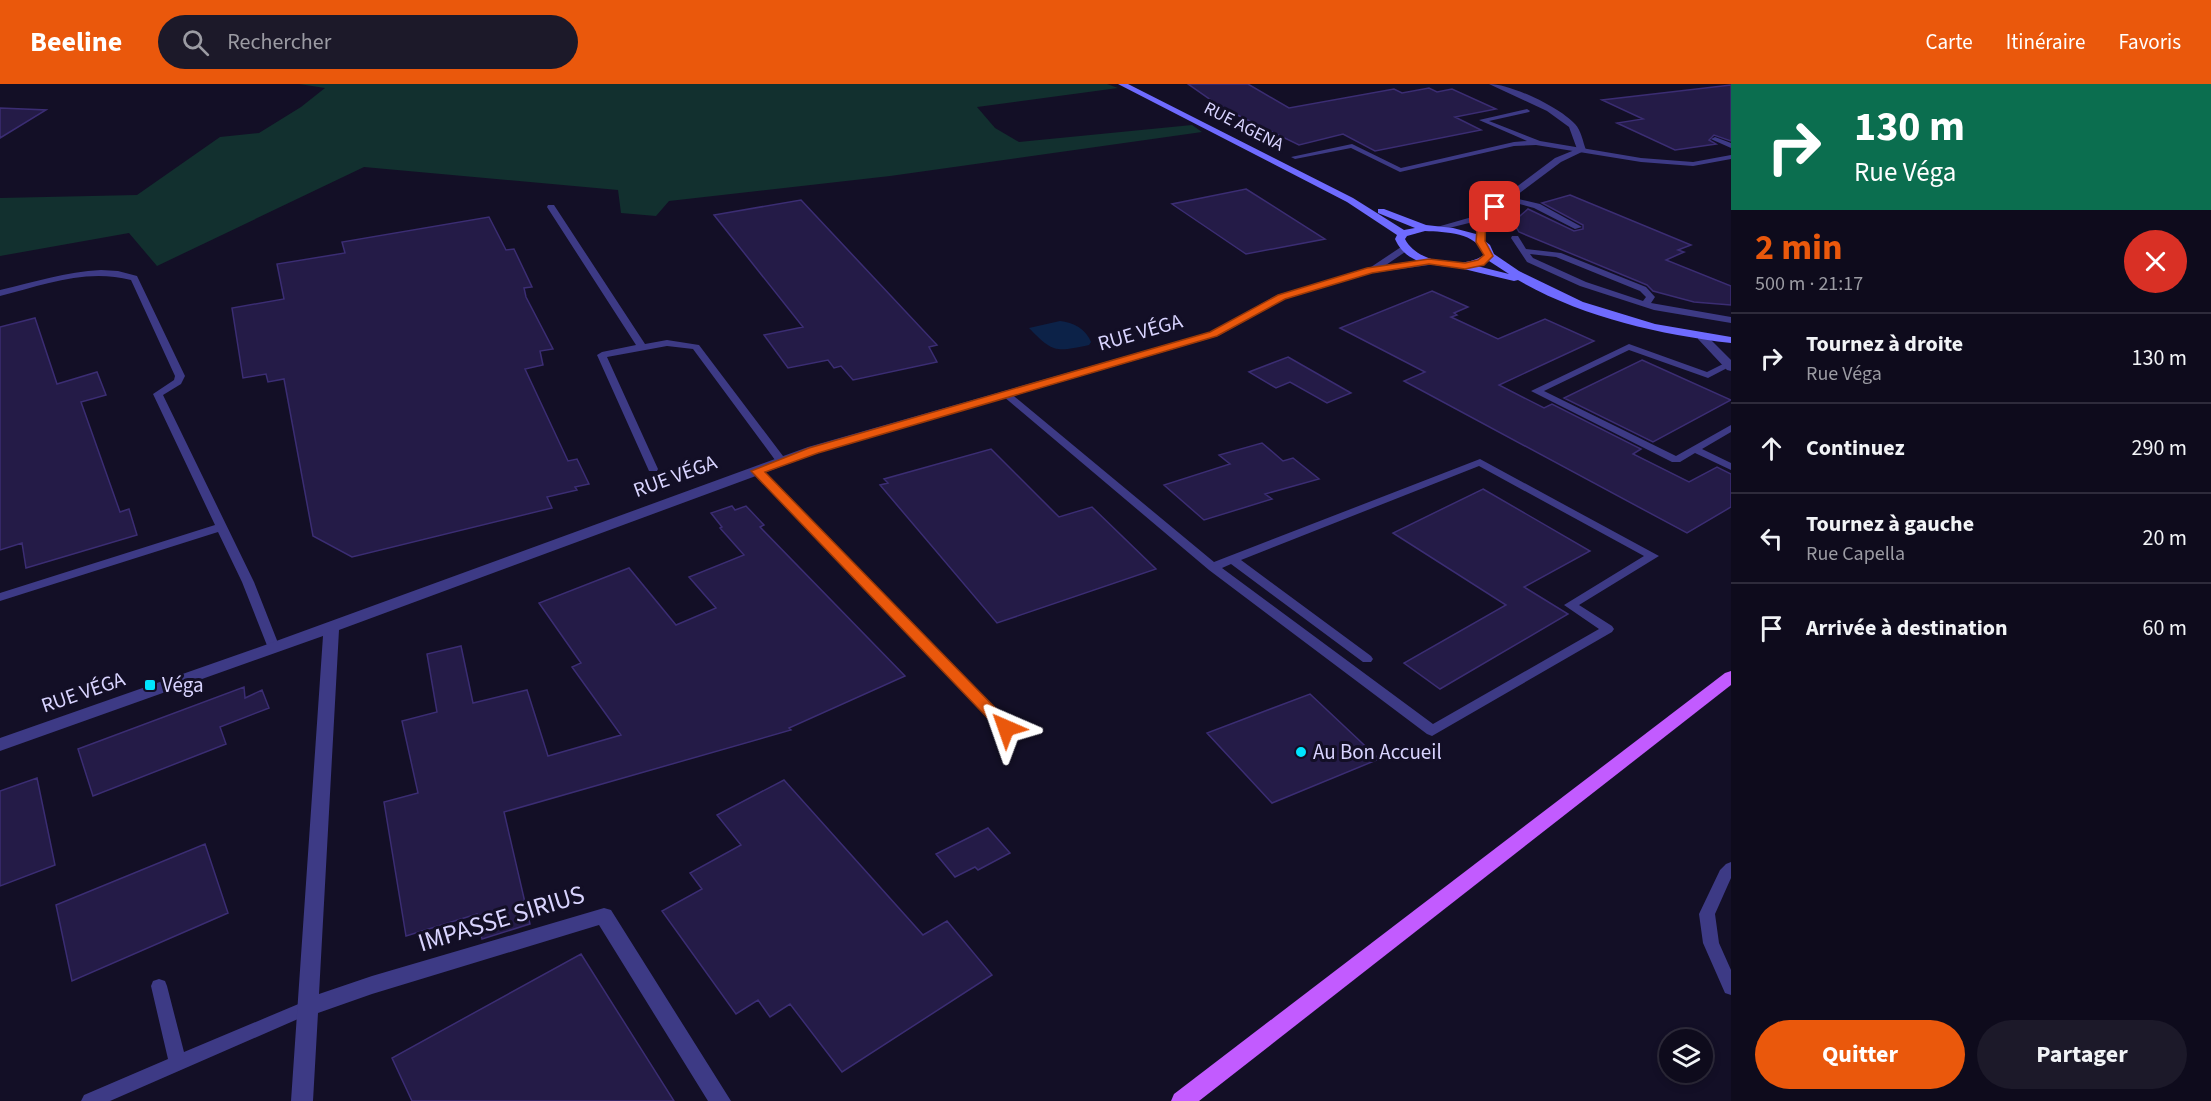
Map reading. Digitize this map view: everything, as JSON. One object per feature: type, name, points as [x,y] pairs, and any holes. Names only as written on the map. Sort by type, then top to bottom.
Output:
[{"type":"main road","name":"RUE AGENA","points":[[1122,84],[1350,200],[1403,234]]},
{"type":"main road","name":"RUE AGENA","points":[[1350,200],[1425,228]]},
{"type":"main road","points":[[1532,282],[1465,266],[1429,262],[1404,248],[1400,239],[1403,234],[1425,228],[1441,229],[1480,242],[1488,251],[1489,256],[1532,282],[1588,308],[1702,337],[1731,340]]},
{"type":"main road","points":[[1465,266],[1481,263],[1489,256]]},
{"type":"main road","points":[[1182,1101],[1731,677]]},
{"type":"street","points":[[1441,229],[1482,217],[1558,160],[1582,150],[1573,126],[1550,109],[1493,84]]},
{"type":"street","points":[[1480,242],[1482,217]]},
{"type":"street","name":"RUE VÉGA","points":[[1371,270],[1404,248]]},
{"type":"street","name":"RUE VÉGA","points":[[0,745],[274,648],[782,462],[1214,334],[1281,297],[1371,270],[1429,262]]},
{"type":"street","points":[[1702,337],[1729,366]]},
{"type":"street","points":[[302,1101],[332,626]]},
{"type":"street","name":"IMPASSE SIRIUS","points":[[308,1007],[372,985],[604,916],[720,1101]]},
{"type":"lane","points":[[1527,111],[1482,120],[1538,143]]},
{"type":"lane","points":[[1715,139],[1731,146]]},
{"type":"lane","points":[[1295,157],[1352,146],[1400,170],[1514,144],[1538,143],[1662,163],[1693,164],[1731,157]]},
{"type":"lane","points":[[1508,198],[1548,210],[1578,227]]},
{"type":"lane","points":[[551,207],[642,347]]},
{"type":"lane","points":[[1515,238],[1530,260],[1583,284],[1645,304],[1692,315],[1731,320]]},
{"type":"lane","points":[[1524,251],[1558,255],[1643,289],[1651,297],[1645,304]]},
{"type":"lane","points":[[0,293],[94,273],[118,273],[134,278],[180,376],[178,382],[158,394],[248,582],[274,648]]},
{"type":"lane","points":[[653,469],[602,355],[667,343],[696,347],[782,462]]},
{"type":"lane","points":[[1729,366],[1708,375],[1629,347],[1536,391],[1676,460],[1731,428]]},
{"type":"lane","points":[[1006,394],[1213,567],[1432,731],[1608,629],[1570,605],[1653,556],[1480,462],[1213,567]]},
{"type":"lane","points":[[1694,449],[1731,466]]},
{"type":"lane","points":[[757,471],[1006,728]]},
{"type":"lane","points":[[0,597],[221,527]]},
{"type":"lane","points":[[1232,559],[1367,659]]},
{"type":"lane","points":[[1731,868],[1725,874],[1707,914],[1711,943],[1731,988]]},
{"type":"lane","points":[[159,986],[178,1063]]},
{"type":"lane","points":[[90,1101],[308,1007]]},
{"type":"green space","points":[[299,84],[1107,84],[1118,88],[977,107],[995,128],[1019,142],[1192,125],[1202,132],[890,176],[669,201],[656,216],[621,213],[618,190],[364,167],[157,266],[129,233],[0,256],[0,198],[137,195],[220,137],[259,133],[301,107],[325,88]]},
{"type":"water","points":[[1060,321],[1070,323],[1082,330],[1089,337],[1091,342],[1089,345],[1069,349],[1056,348],[1044,342],[1029,328]]},
{"type":"building","points":[[1188,84],[1248,84],[1289,108],[1394,89],[1402,93],[1429,88],[1437,92],[1452,89],[1496,109],[1455,117],[1481,130],[1375,151],[1343,134],[1299,145],[1221,107]]},
{"type":"building","points":[[1731,85],[1731,141],[1714,135],[1709,140],[1716,144],[1675,150],[1617,123],[1643,119],[1602,100]]},
{"type":"building","points":[[0,108],[46,110],[0,138]]},
{"type":"building","points":[[1246,189],[1325,239],[1246,254],[1172,204]]},
{"type":"building","points":[[1570,195],[1691,245],[1678,250],[1684,252],[1666,260],[1731,286],[1731,305],[1694,302],[1653,291],[1647,285],[1519,232],[1513,222],[1528,209],[1574,231],[1583,229],[1583,225],[1542,203]]},
{"type":"building","points":[[801,200],[937,345],[929,347],[937,362],[853,380],[841,366],[834,368],[828,360],[788,368],[764,335],[803,327],[714,215]]},
{"type":"building","points":[[489,217],[506,250],[514,249],[532,287],[524,288],[526,297],[553,349],[540,351],[543,365],[525,369],[568,461],[577,459],[589,484],[575,487],[577,490],[547,497],[552,508],[352,557],[313,536],[284,379],[268,382],[266,374],[243,378],[232,308],[284,299],[277,264],[345,253],[342,242]]},
{"type":"building","points":[[1432,291],[1468,307],[1454,313],[1457,315],[1451,317],[1498,339],[1545,319],[1594,341],[1499,385],[1544,408],[1552,404],[1641,449],[1633,454],[1689,482],[1717,467],[1731,474],[1731,507],[1687,533],[1404,381],[1425,372],[1340,328]]},
{"type":"building","points":[[35,318],[57,384],[97,372],[106,395],[81,402],[120,512],[129,509],[137,535],[26,568],[22,543],[0,550],[0,327]]},
{"type":"building","points":[[1288,357],[1351,393],[1327,403],[1290,382],[1276,388],[1249,372]]},
{"type":"building","points":[[1642,360],[1731,400],[1653,442],[1564,398]]},
{"type":"building","points":[[1262,443],[1283,461],[1293,458],[1319,479],[1265,494],[1272,499],[1204,520],[1164,485],[1230,464],[1219,455]]},
{"type":"building","points":[[991,449],[1059,517],[1092,507],[1156,569],[997,623],[880,485],[888,483],[884,479]]},
{"type":"building","points":[[1483,489],[1590,551],[1524,587],[1568,614],[1440,689],[1404,663],[1506,605],[1393,533]]},
{"type":"building","points":[[732,506],[735,510],[746,506],[764,525],[760,527],[905,676],[789,728],[791,730],[504,812],[530,924],[482,939],[477,914],[406,936],[384,802],[418,793],[402,721],[437,712],[427,654],[461,646],[473,703],[527,690],[548,756],[621,735],[572,667],[581,663],[539,603],[629,568],[676,625],[716,608],[689,577],[744,555],[720,528],[722,527],[711,513]]},
{"type":"building","points":[[244,687],[245,698],[262,690],[269,708],[220,727],[226,744],[93,796],[78,749]]},
{"type":"building","points":[[1310,694],[1379,759],[1272,803],[1207,733]]},
{"type":"building","points":[[37,778],[55,865],[0,886],[0,791]]},
{"type":"building","points":[[784,780],[923,935],[947,921],[992,975],[842,1072],[790,1004],[770,1017],[758,1000],[736,1014],[662,911],[702,889],[690,873],[741,845],[717,815]]},
{"type":"building","points":[[988,828],[1010,853],[978,870],[975,867],[955,877],[936,854]]},
{"type":"building","points":[[205,844],[228,913],[72,981],[56,905]]},
{"type":"building","points":[[581,954],[674,1101],[412,1101],[392,1058]]},
{"type":"place","name":"Véga","points":[[150,685]]},
{"type":"place","name":"Au Bon Accueil","points":[[1301,752]]},
{"type":"route","points":[[1006,728],[757,471],[813,450],[1214,334],[1281,297],[1371,270],[1429,262],[1465,266],[1481,263],[1489,256],[1485,245],[1480,242],[1482,217],[1495,207]]}]
